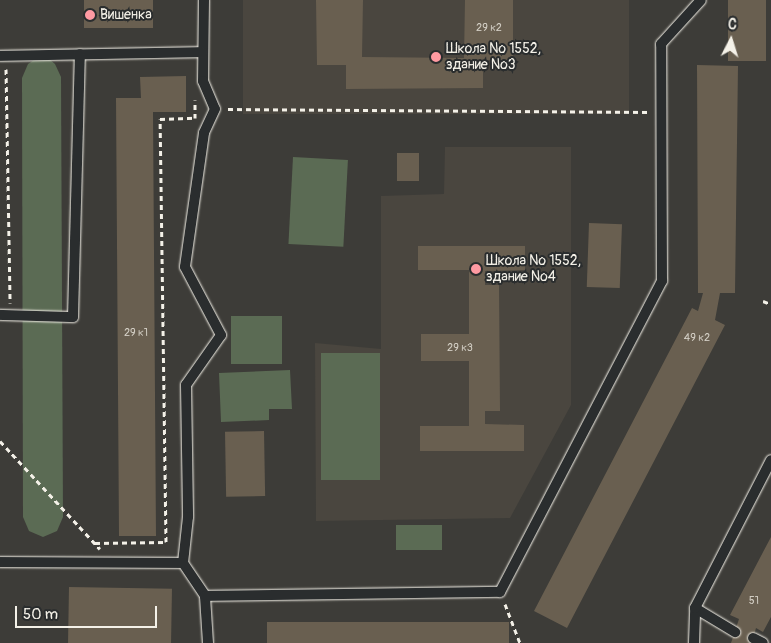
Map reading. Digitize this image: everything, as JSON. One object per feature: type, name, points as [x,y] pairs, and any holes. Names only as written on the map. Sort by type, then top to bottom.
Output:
[{"type":"lane","points":[[204,0],[203,81],[215,109],[204,134],[185,267],[221,335],[186,385],[188,517],[183,563],[205,596],[208,643]]},
{"type":"lane","points":[[205,596],[500,592],[662,280],[661,44],[701,0]]},
{"type":"lane","points":[[3,56],[203,52]]},
{"type":"lane","points":[[5,316],[73,317],[80,54]]},
{"type":"lane","points":[[694,643],[695,608],[771,460]]},
{"type":"lane","points":[[0,562],[183,563]]},
{"type":"lane","points":[[695,608],[735,632]]},
{"type":"lane","points":[[753,638],[763,643]]},
{"type":"path","points":[[3,56],[5,316]]},
{"type":"path","points":[[95,543],[166,542],[160,119],[195,118],[194,90]]},
{"type":"path","points":[[215,109],[661,112]]},
{"type":"path","points":[[763,301],[771,304]]},
{"type":"path","points":[[0,441],[114,563]]},
{"type":"path","points":[[500,592],[520,643]]},
{"type":"shaded area","name":"Школа № 1552, здание №3","points":[[243,0],[629,0],[629,114],[243,114]]},
{"type":"shaded area","name":"Школа № 1552, здание №4","points":[[445,147],[571,147],[571,405],[510,518],[316,521],[315,343],[381,349],[381,196],[444,194]]},
{"type":"green space","points":[[49,59],[55,64],[61,77],[63,517],[57,531],[43,537],[29,531],[23,517],[22,78],[28,64],[34,60]]},
{"type":"green space","points":[[293,157],[348,160],[343,247],[288,244]]},
{"type":"green space","points":[[231,316],[282,316],[282,364],[231,364]]},
{"type":"green space","points":[[321,353],[380,353],[380,480],[321,480]]},
{"type":"green space","points":[[290,370],[292,409],[269,409],[269,420],[221,422],[219,373]]},
{"type":"green space","points":[[396,525],[442,525],[442,550],[396,550]]},
{"type":"building","points":[[84,0],[153,0],[153,28],[84,28]]},
{"type":"building","points":[[316,0],[363,0],[362,57],[464,58],[465,0],[513,0],[513,60],[483,60],[483,88],[346,89],[346,65],[317,65]]},
{"type":"building","points":[[728,0],[766,0],[766,61],[728,61]]},
{"type":"building","points":[[697,65],[738,66],[735,293],[720,293],[715,320],[725,325],[567,628],[534,611],[692,308],[698,311],[703,293],[698,293]]},
{"type":"building","points":[[186,76],[186,112],[153,112],[156,536],[119,536],[116,98],[141,98],[140,77]]},
{"type":"building","points":[[397,153],[419,153],[419,181],[397,181]]},
{"type":"building","points":[[589,223],[622,224],[620,288],[587,287]]},
{"type":"building","points":[[418,246],[525,246],[525,270],[485,271],[485,285],[499,285],[500,411],[485,411],[485,424],[524,425],[524,451],[420,451],[420,426],[469,426],[469,361],[421,361],[421,334],[469,334],[469,270],[418,270]]},
{"type":"building","points":[[264,431],[265,496],[226,497],[225,432]]},
{"type":"building","points":[[771,537],[771,617],[763,632],[756,628],[752,643],[731,643],[739,619],[730,615]]},
{"type":"building","points":[[69,587],[172,589],[171,643],[68,643]]},
{"type":"building","points":[[267,622],[509,622],[509,643],[267,643]]},
{"type":"place","name":"Вишенка","points":[[90,15]]},
{"type":"place","name":"Школа № 1552, здание №3","points":[[436,57]]},
{"type":"place","name":"Школа № 1552, здание №4","points":[[476,269]]}]
